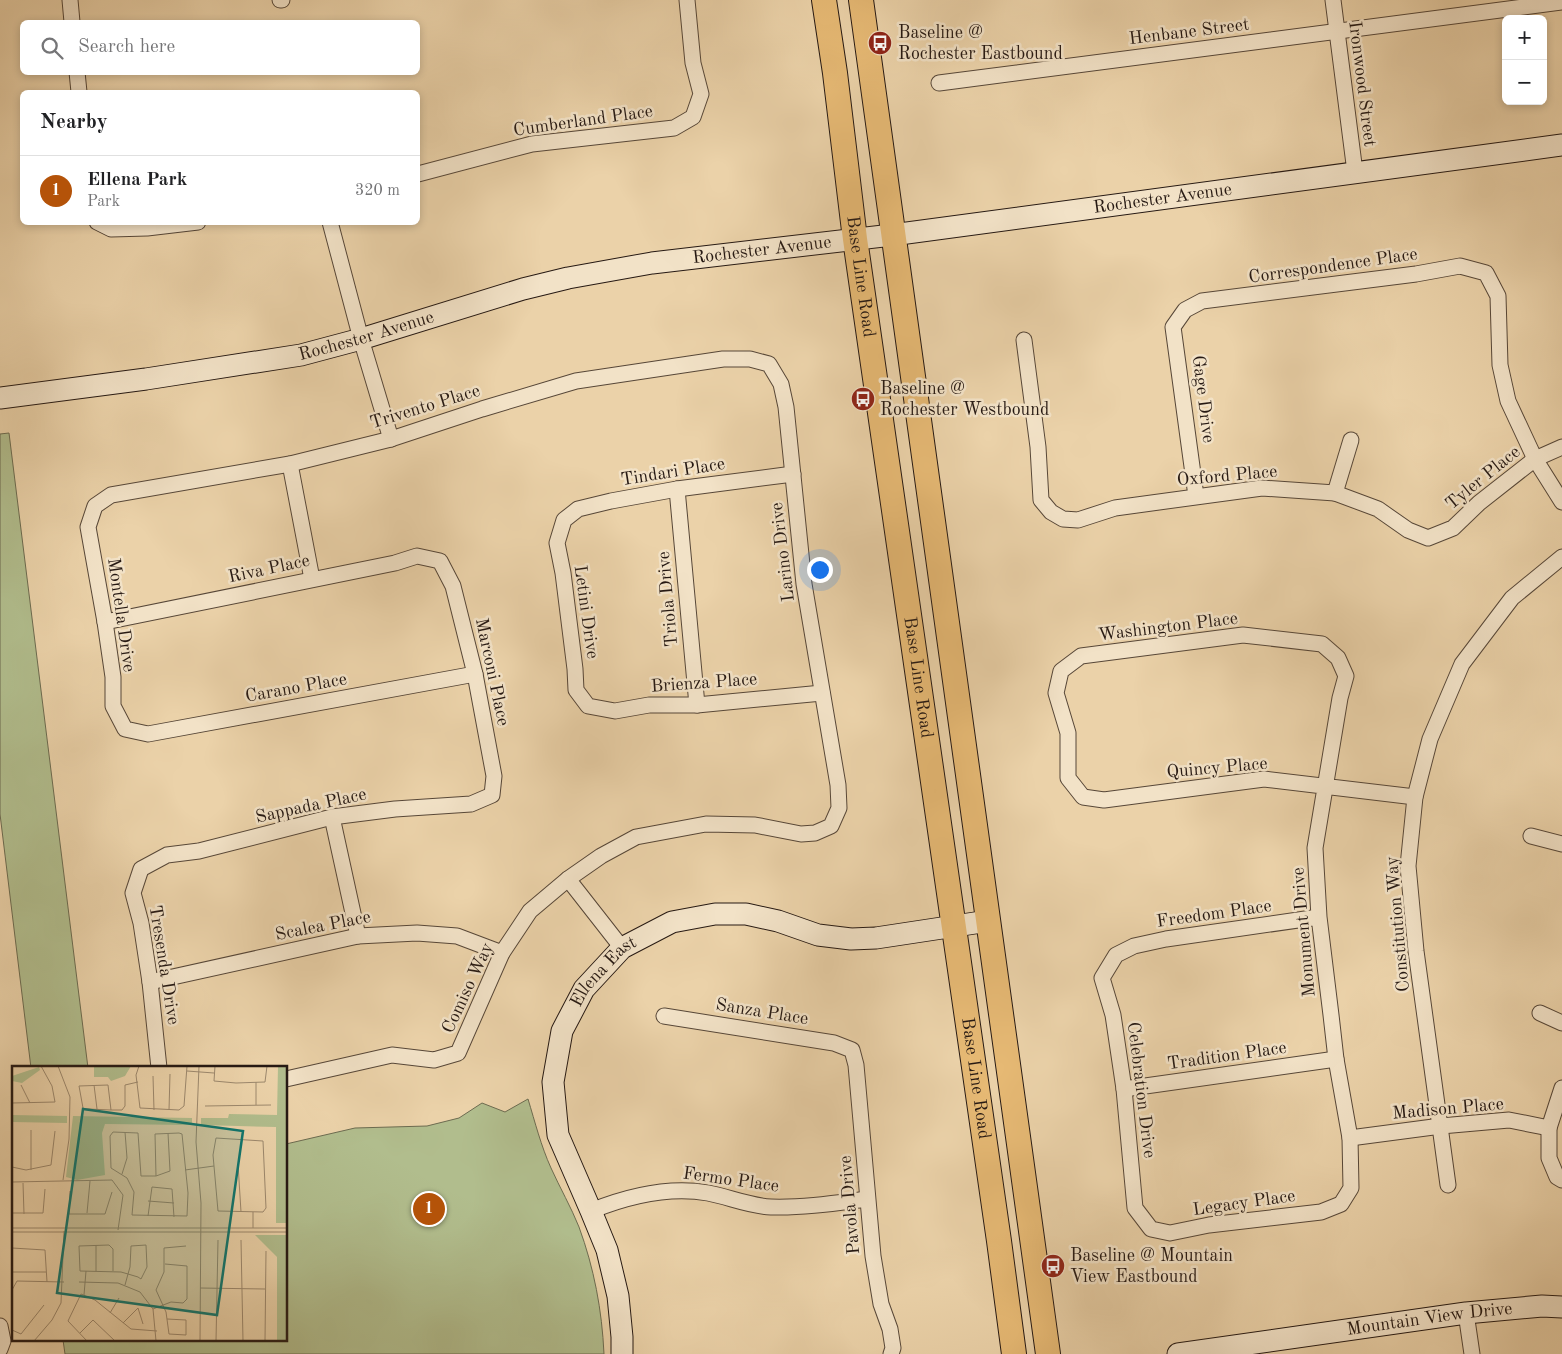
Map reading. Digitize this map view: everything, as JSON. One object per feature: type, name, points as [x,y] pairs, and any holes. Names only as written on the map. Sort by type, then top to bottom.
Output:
[{"type":"main road","name":"Base Line Road","points":[[824,0],[835,73],[855,239],[998,1231],[1014,1354]]},
{"type":"main road","name":"Base Line Road","points":[[861,0],[1048,1354]]},
{"type":"main road","name":"Rochester Avenue","points":[[0,398],[224,368],[301,355],[361,339],[478,302],[568,278],[652,263],[892,235],[1562,145]]},
{"type":"main road","name":"Ellena East","points":[[622,1354],[618,1296],[607,1250],[592,1210],[558,1135],[553,1082],[562,1031],[584,989],[622,948],[672,922],[715,914],[746,914],[778,921],[818,935],[851,939],[876,938],[988,922]]},
{"type":"main road","name":"Mountain View Drive","points":[[1178,1354],[1466,1313],[1562,1306]]},
{"type":"street","points":[[70,0],[72,20]]},
{"type":"street","name":"Cumberland Place","points":[[420,173],[532,144],[674,128],[694,117],[701,94],[693,63],[687,0]]},
{"type":"street","name":"Ironwood Street","points":[[1332,0],[1355,172]]},
{"type":"street","name":"Henbane Street","points":[[939,82],[1562,2]]},
{"type":"street","points":[[77,75],[79,90]]},
{"type":"street","points":[[103,225],[111,229],[172,225]]},
{"type":"street","points":[[331,225],[361,339],[391,439]]},
{"type":"street","name":"Correspondence Place","points":[[1185,310],[1202,301],[1416,274],[1460,266],[1486,273],[1498,296],[1500,365],[1508,401],[1535,459]]},
{"type":"street","name":"Gage Drive","points":[[1185,310],[1174,327],[1196,496]]},
{"type":"street","name":"Oxford Place","points":[[1024,340],[1038,447],[1041,500],[1051,512],[1063,519],[1078,520],[1115,508],[1262,488],[1335,493],[1378,509],[1408,530],[1428,538]]},
{"type":"street","name":"Trivento Place","points":[[94,506],[111,494],[290,464],[391,439],[482,408],[576,381],[723,359],[750,359],[769,364]]},
{"type":"street","name":"Larino Drive","points":[[769,364],[781,384],[786,407],[804,584],[838,785],[839,808],[830,826]]},
{"type":"street","points":[[1335,493],[1351,440]]},
{"type":"street","name":"Tyler Place","points":[[1428,538],[1453,528],[1479,503],[1535,459],[1562,446]]},
{"type":"street","points":[[1535,459],[1562,502]]},
{"type":"street","points":[[290,464],[312,580]]},
{"type":"street","name":"Tindari Place","points":[[564,520],[578,509],[611,501],[677,489],[792,474]]},
{"type":"street","name":"Triola Drive","points":[[677,489],[697,705]]},
{"type":"street","name":"Montella Drive","points":[[94,506],[88,527],[113,677],[113,706],[124,729]]},
{"type":"street","name":"Letini Drive","points":[[564,520],[557,543],[566,592],[576,690],[588,706]]},
{"type":"street","name":"Riva Place","points":[[105,622],[395,563],[417,556],[440,561]]},
{"type":"street","name":"Constitution Way","points":[[1448,1185],[1416,951],[1408,866],[1415,797],[1430,739],[1462,664],[1512,598],[1562,557]]},
{"type":"street","name":"Marconi Place","points":[[440,561],[454,586],[475,674],[494,776],[492,795]]},
{"type":"street","name":"Washington Place","points":[[1083,797],[1068,778],[1068,733],[1056,693],[1061,671],[1081,656],[1243,635],[1322,644],[1338,658]]},
{"type":"street","name":"Monument Drive","points":[[1338,658],[1346,676],[1340,698],[1315,848],[1320,917],[1336,1059],[1350,1138],[1351,1188],[1341,1204]]},
{"type":"street","name":"Carano Place","points":[[124,729],[148,734],[475,674]]},
{"type":"street","name":"Brienza Place","points":[[588,706],[615,711],[649,705],[697,705],[822,693]]},
{"type":"street","name":"Quincy Place","points":[[1083,797],[1104,800],[1264,779],[1415,797]]},
{"type":"street","name":"Sappada Place","points":[[141,869],[166,855],[199,851],[332,817],[395,809],[472,804],[492,795]]},
{"type":"street","points":[[332,817],[358,936]]},
{"type":"street","name":"Comiso Way","points":[[288,1079],[392,1055],[434,1060],[458,1053],[502,954],[530,911],[568,879],[601,856],[636,837],[706,824],[755,825],[801,834],[815,833],[830,826]]},
{"type":"street","points":[[1531,836],[1562,844]]},
{"type":"street","name":"Tresenda Drive","points":[[141,869],[133,893],[141,923],[150,982],[159,1066]]},
{"type":"street","points":[[568,879],[622,948]]},
{"type":"street","name":"Freedom Place","points":[[1116,955],[1134,946],[1166,939],[1320,917]]},
{"type":"street","name":"Scalea Place","points":[[150,982],[358,936],[417,933],[457,936],[502,954]]},
{"type":"street","name":"Celebration Drive","points":[[1116,955],[1102,978],[1112,1015],[1124,1089],[1135,1208],[1151,1229]]},
{"type":"street","points":[[1540,1013],[1562,1022]]},
{"type":"street","name":"Sanza Place","points":[[664,1016],[834,1043],[852,1050]]},
{"type":"street","name":"Pavola Drive","points":[[852,1050],[856,1065],[867,1199],[876,1275],[881,1304],[890,1329],[893,1348],[891,1354]]},
{"type":"street","name":"Tradition Place","points":[[1124,1089],[1336,1059]]},
{"type":"street","points":[[1560,1178],[1550,1158],[1549,1128],[1562,1088]]},
{"type":"street","name":"Madison Place","points":[[1350,1138],[1441,1126],[1510,1120],[1549,1128]]},
{"type":"street","name":"Fermo Place","points":[[592,1210],[642,1194],[678,1191],[708,1193],[734,1201],[770,1207],[867,1199]]},
{"type":"street","name":"Legacy Place","points":[[1151,1229],[1170,1233],[1209,1225],[1321,1212],[1341,1204]]},
{"type":"street","points":[[1466,1313],[1472,1354]]},
{"type":"street","points":[[0,1326],[3,1341],[0,1349]]},
{"type":"green space","points":[[9,433],[88,1066],[31,1066],[0,814],[0,434]]},
{"type":"green space","points":[[528,1099],[544,1151],[573,1212],[589,1258],[599,1305],[604,1354],[65,1354],[63,1342],[288,1342],[288,1144],[355,1128],[427,1126],[459,1118],[482,1103],[505,1112]]},
{"type":"place","name":"Baseline @ Rochester Eastbound","points":[[880,43]]},
{"type":"place","name":"Baseline @ Rochester Westbound","points":[[863,399]]},
{"type":"place","name":"Ellena Park","points":[[429,1209]]},
{"type":"place","name":"Baseline @ Mountain View Eastbound","points":[[1053,1266]]}]
